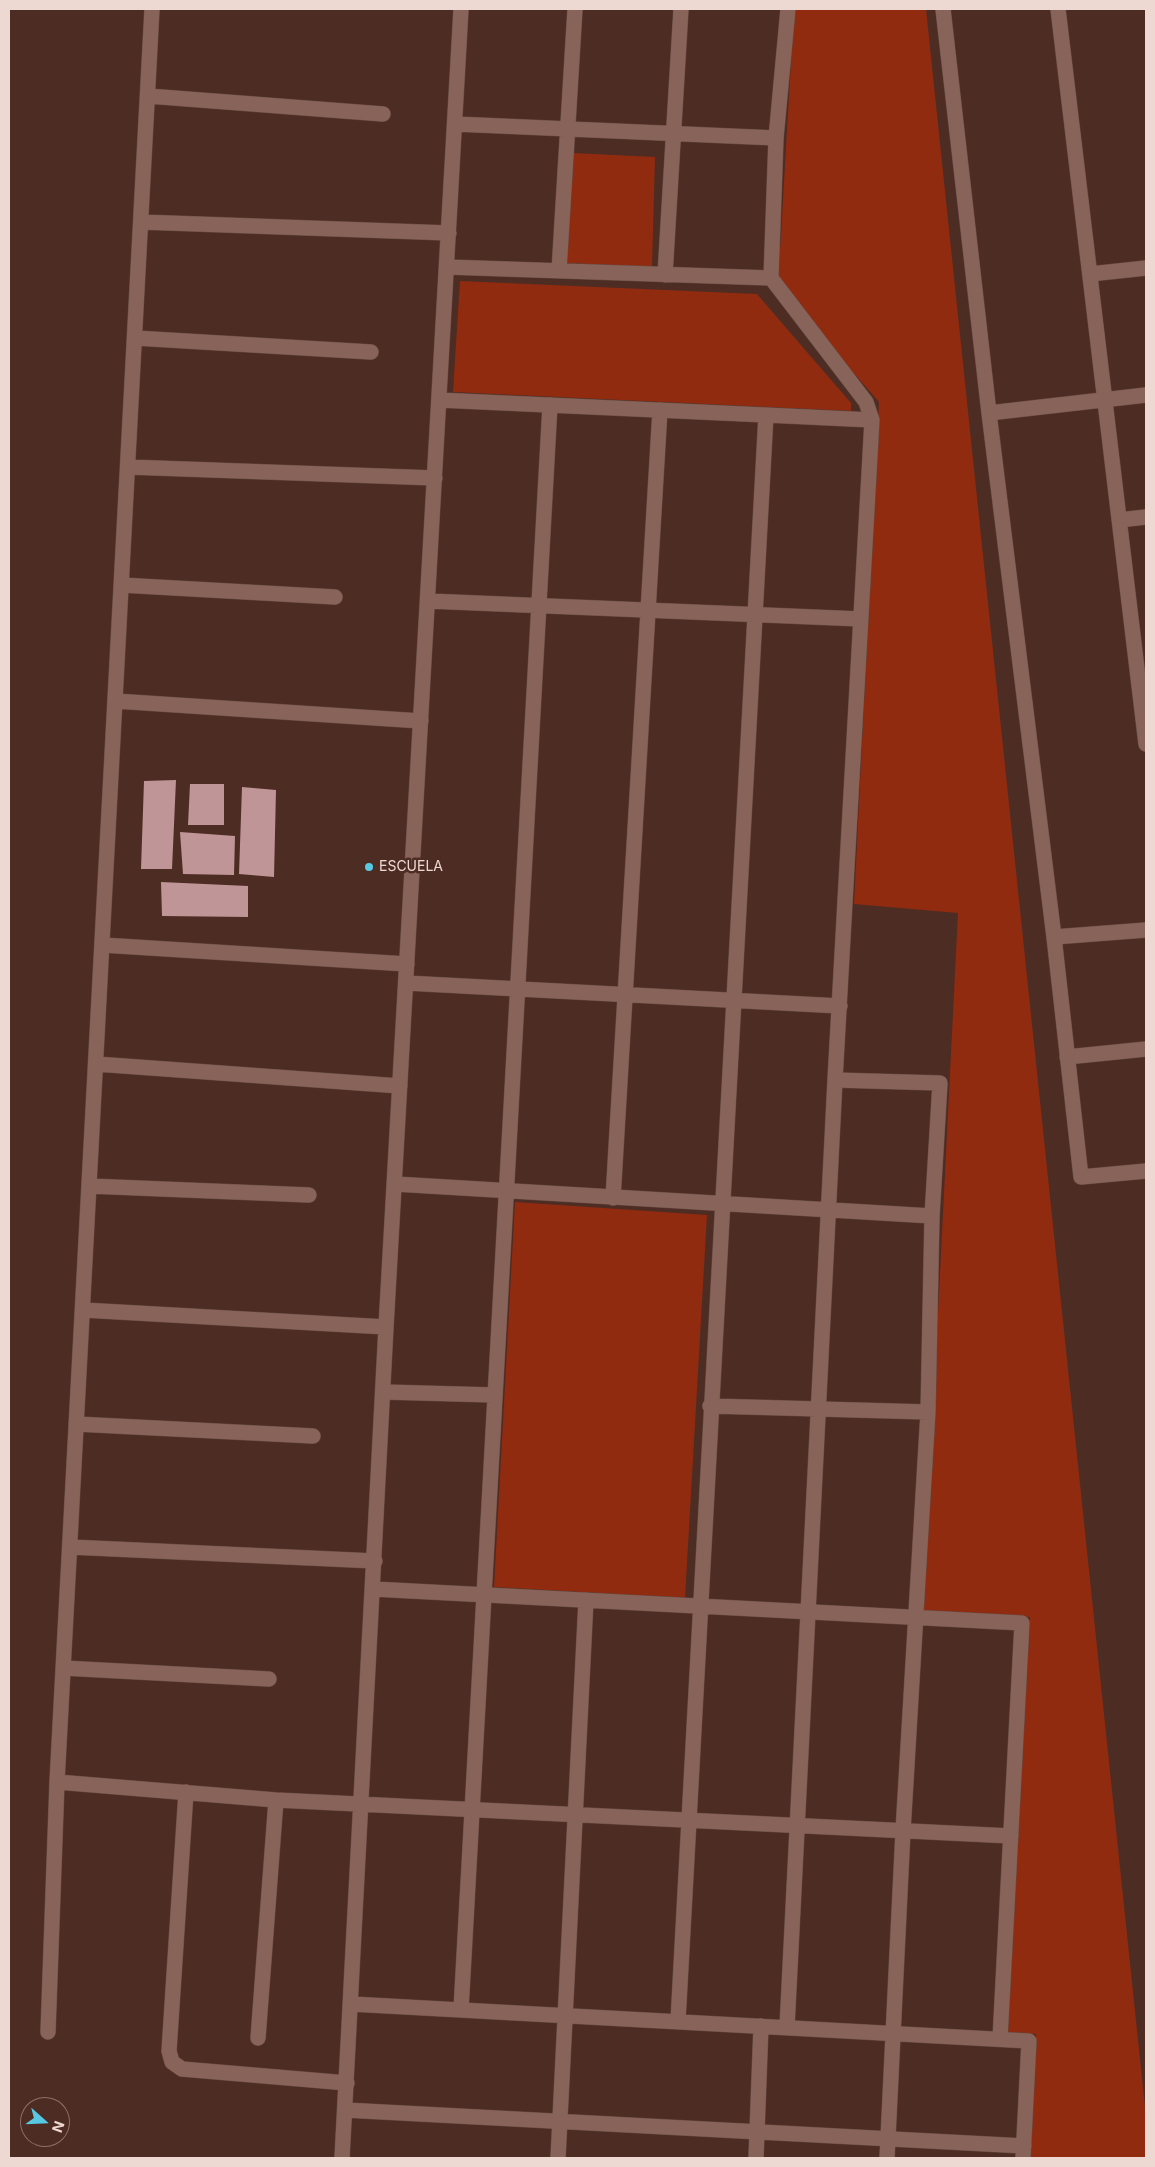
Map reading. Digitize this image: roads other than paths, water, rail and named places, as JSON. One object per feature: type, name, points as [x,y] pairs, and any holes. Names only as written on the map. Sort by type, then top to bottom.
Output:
[{"type":"street","points":[[48,2032],[57,1782],[152,9]]},
{"type":"street","points":[[342,2158],[386,1327],[461,9]]},
{"type":"street","points":[[558,271],[575,9]]},
{"type":"street","points":[[665,275],[681,9]]},
{"type":"street","points":[[787,2027],[830,1212],[835,1080],[872,420],[866,402],[770,278],[776,138],[788,9]]},
{"type":"street","points":[[943,9],[989,413],[1054,936],[1081,1177],[1146,1170]]},
{"type":"street","points":[[1058,9],[1146,744]]},
{"type":"street","points":[[148,96],[383,114]]},
{"type":"street","points":[[455,124],[776,138]]},
{"type":"street","points":[[141,222],[449,233]]},
{"type":"street","points":[[447,267],[770,278]]},
{"type":"street","points":[[1090,274],[1146,268]]},
{"type":"street","points":[[135,338],[371,352]]},
{"type":"street","points":[[989,413],[1146,395]]},
{"type":"street","points":[[439,400],[872,420]]},
{"type":"street","points":[[461,2010],[473,1810],[482,1595],[550,405]]},
{"type":"street","points":[[613,1198],[660,410]]},
{"type":"street","points":[[678,2021],[687,1820],[766,415]]},
{"type":"street","points":[[128,467],[435,478]]},
{"type":"street","points":[[1119,520],[1146,517]]},
{"type":"street","points":[[121,585],[335,597]]},
{"type":"street","points":[[428,601],[861,619]]},
{"type":"street","points":[[115,700],[421,721]]},
{"type":"street","points":[[1054,936],[1146,930]]},
{"type":"street","points":[[102,945],[407,964]]},
{"type":"street","points":[[406,983],[840,1006]]},
{"type":"street","points":[[1067,1057],[1146,1048]]},
{"type":"street","points":[[96,1064],[400,1086]]},
{"type":"street","points":[[835,1080],[940,1083],[932,1216],[928,1412],[903,1831],[887,2158]]},
{"type":"street","points":[[395,1184],[830,1212],[932,1216]]},
{"type":"street","points":[[89,1186],[309,1195]]},
{"type":"street","points":[[83,1310],[386,1327]]},
{"type":"street","points":[[384,1392],[494,1395]]},
{"type":"street","points":[[710,1406],[928,1412]]},
{"type":"street","points":[[76,1424],[313,1436]]},
{"type":"street","points":[[70,1547],[374,1561]]},
{"type":"street","points":[[373,1589],[1022,1623],[1000,2039]]},
{"type":"street","points":[[558,2158],[586,1600]]},
{"type":"street","points":[[63,1668],[269,1679]]},
{"type":"street","points":[[57,1782],[276,1800],[1011,1836]]},
{"type":"street","points":[[186,1792],[169,2051],[172,2062],[182,2069],[347,2083]]},
{"type":"street","points":[[258,2038],[276,1800]]},
{"type":"street","points":[[345,2110],[888,2139],[1024,2152],[1029,2041],[351,2004]]},
{"type":"street","points":[[756,2158],[761,2026]]},
{"type":"place","name":"ESCUELA","points":[[369,867]]}]
